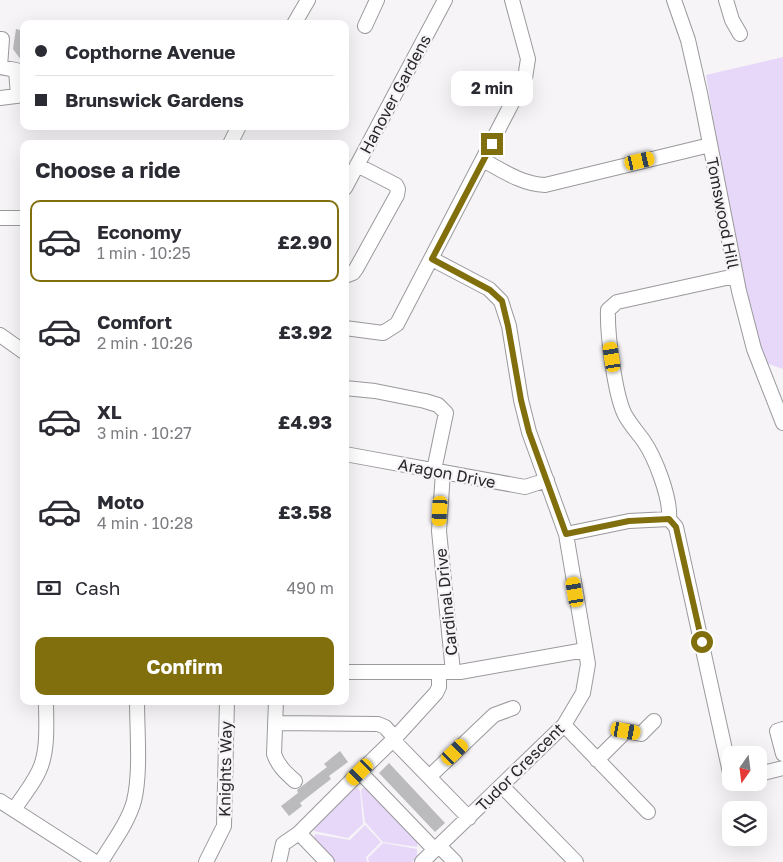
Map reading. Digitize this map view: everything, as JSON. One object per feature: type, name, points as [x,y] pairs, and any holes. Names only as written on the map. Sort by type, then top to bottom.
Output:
[{"type":"street","points":[[296,20],[308,0]]},
{"type":"street","points":[[365,26],[377,0]]},
{"type":"street","name":"Hanover Gardens","points":[[349,180],[445,0]]},
{"type":"street","points":[[349,329],[383,333],[396,324],[432,259],[525,78],[528,59],[512,0]]},
{"type":"street","name":"Tomswood Hill","points":[[674,0],[688,40],[735,276],[754,349],[783,423]]},
{"type":"street","points":[[726,0],[732,20],[740,34]]},
{"type":"street","points":[[0,38],[2,39],[0,67],[16,70],[20,91]]},
{"type":"street","points":[[0,98],[20,96]]},
{"type":"street","points":[[483,160],[522,181],[534,185],[545,185],[710,145]]},
{"type":"street","points":[[349,274],[356,269],[397,195],[398,189],[396,185],[357,165]]},
{"type":"street","points":[[0,218],[20,218]]},
{"type":"street","name":"Tudor Crescent","points":[[422,862],[564,726],[583,693],[588,664],[566,534],[529,432],[502,301],[490,290],[432,259]]},
{"type":"street","points":[[724,746],[676,527],[669,519],[664,488],[656,462],[644,441],[624,414],[617,387],[607,327],[608,310],[617,302],[735,276]]},
{"type":"street","points":[[0,335],[20,349]]},
{"type":"street","name":"Cardinal Drive","points":[[279,862],[283,844],[299,833],[394,739],[436,693],[446,672],[438,471],[446,413],[438,404],[375,391],[349,388]]},
{"type":"street","name":"Aragon Drive","points":[[349,455],[525,487],[548,480]]},
{"type":"street","points":[[566,534],[629,521],[669,519]]},
{"type":"street","points":[[349,672],[446,672],[585,650]]},
{"type":"street","points":[[14,810],[36,777],[42,763],[46,743],[46,705]]},
{"type":"street","points":[[101,862],[128,817],[134,802],[137,782],[137,705]]},
{"type":"street","name":"Knights Way","points":[[206,862],[224,826],[227,705]]},
{"type":"street","points":[[276,705],[274,754],[283,770],[295,781]]},
{"type":"street","points":[[429,777],[494,715],[513,708]]},
{"type":"street","points":[[597,760],[626,731],[641,734],[654,721]]},
{"type":"street","points":[[275,723],[378,724],[385,727],[468,818]]},
{"type":"street","points":[[564,726],[648,812]]},
{"type":"street","points":[[783,729],[777,731],[783,754]]},
{"type":"street","points":[[768,772],[783,768]]},
{"type":"street","points":[[360,772],[437,848],[455,862]]},
{"type":"street","points":[[502,786],[576,862]]},
{"type":"street","points":[[0,801],[95,862]]},
{"type":"street","points":[[299,833],[327,862]]},
{"type":"shaded area","points":[[783,57],[783,369],[766,363],[741,289],[706,75]]},
{"type":"shaded area","points":[[352,788],[358,788],[360,791],[363,824],[348,838],[314,831],[314,825]]},
{"type":"shaded area","points":[[362,788],[368,788],[418,841],[417,847],[383,842],[365,822]]},
{"type":"shaded area","points":[[365,825],[381,842],[366,857],[367,862],[335,862],[314,840],[315,834],[350,840]]},
{"type":"shaded area","points":[[383,843],[417,849],[417,857],[412,862],[369,862],[368,858]]},
{"type":"building","points":[[16,29],[20,30],[20,59],[13,49]]},
{"type":"building","points":[[340,751],[348,762],[329,776],[331,779],[300,803],[302,806],[289,816],[281,806],[298,793],[297,790],[327,767],[324,764]]},
{"type":"building","points":[[389,763],[445,823],[435,832],[379,773]]},
{"type":"route","points":[[492,144],[432,259],[490,290],[502,301],[529,432],[566,534],[629,521],[669,519],[676,527],[702,642]]}]
